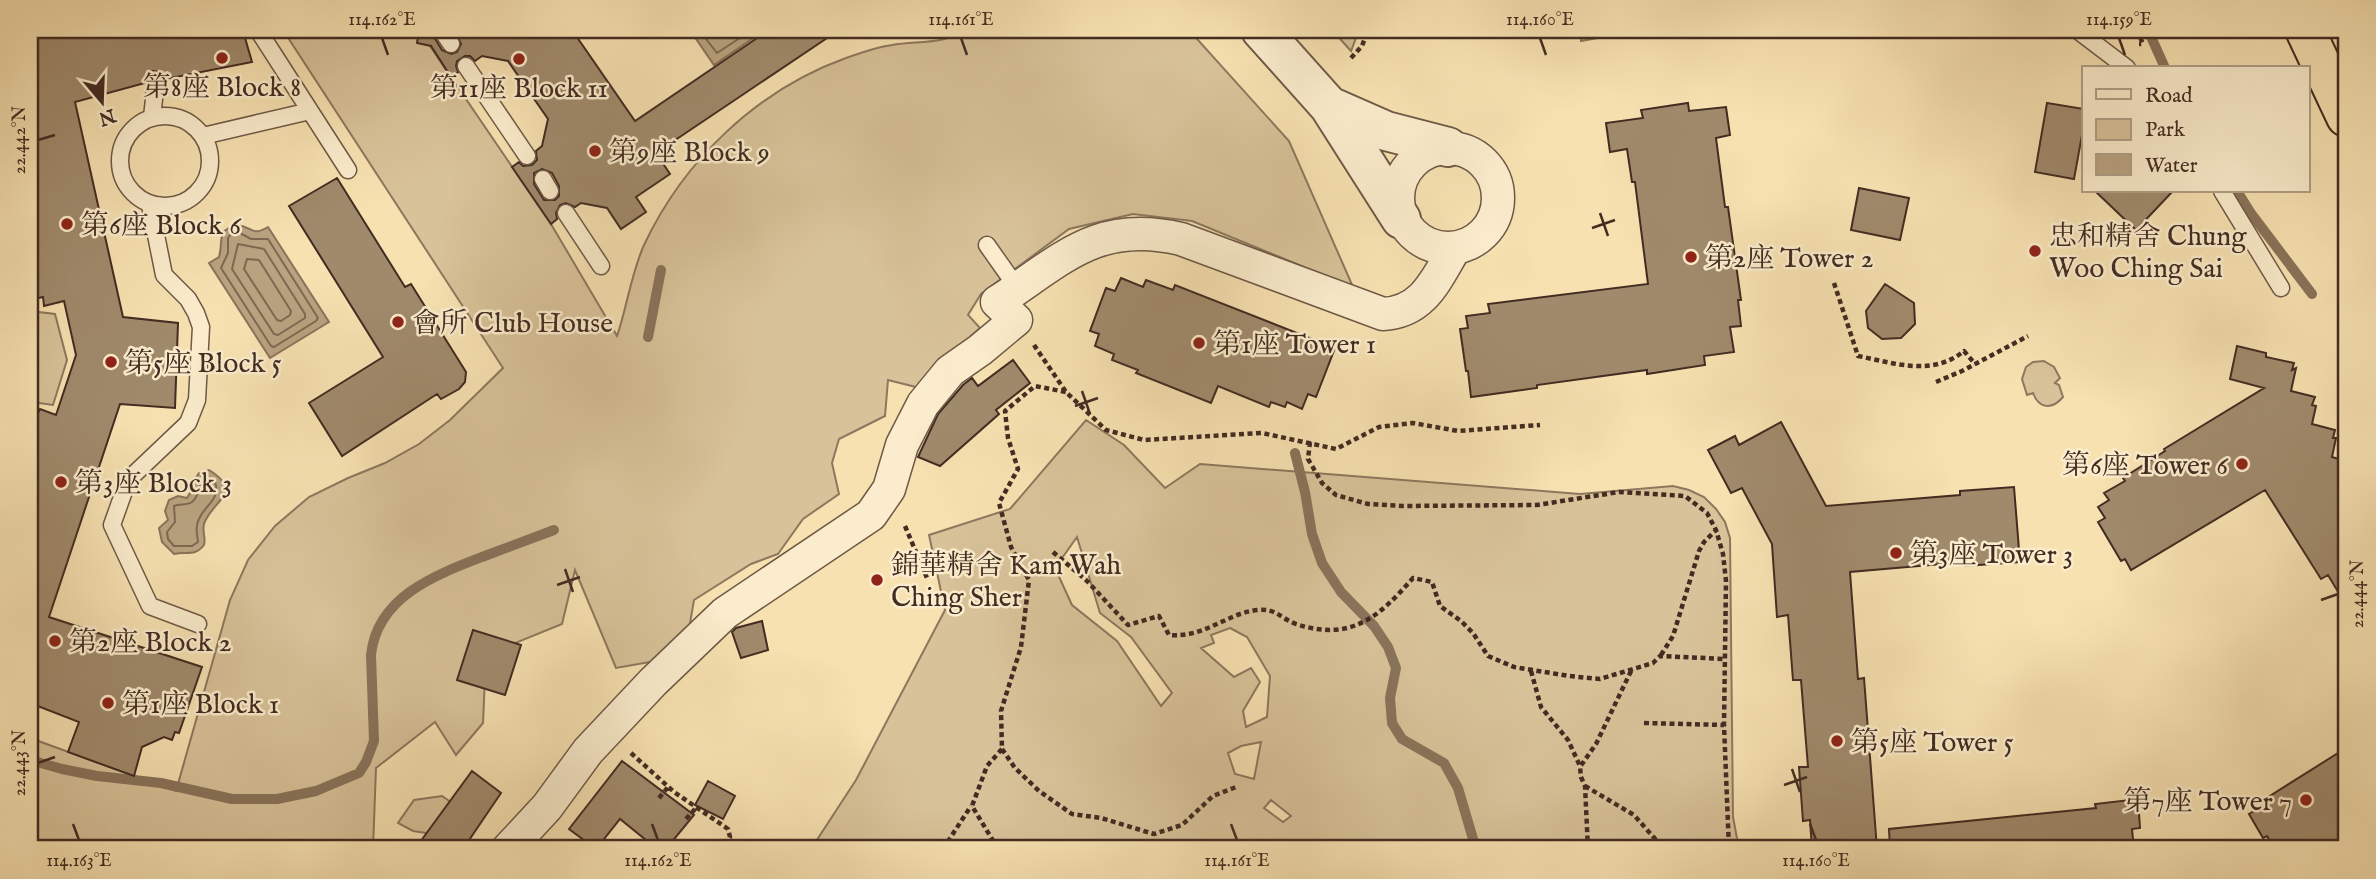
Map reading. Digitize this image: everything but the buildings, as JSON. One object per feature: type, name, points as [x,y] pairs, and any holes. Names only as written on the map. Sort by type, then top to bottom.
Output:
[{"type":"highway","points":[[2305,30],[2346,117]]},
{"type":"street","points":[[1268,32],[1329,106],[1410,232],[1423,243],[1438,248],[1455,248],[1471,243],[1485,233],[1494,219],[1499,202],[1491,170],[1479,158],[1464,149],[1386,131],[1329,106]]},
{"type":"street","points":[[1401,219],[1397,202],[1398,186],[1405,171],[1416,158],[1431,150],[1448,147]]},
{"type":"street","points":[[508,849],[547,807],[588,751],[653,682],[725,613],[871,514],[889,489],[902,445],[923,404],[950,371],[1016,320],[997,302],[1066,254],[1084,245],[1122,234],[1152,234],[1181,239],[1383,314],[1395,313],[1417,304],[1455,248]]},
{"type":"lane","points":[[258,30],[348,170]]},
{"type":"lane","points":[[2077,30],[2124,66]]},
{"type":"lane","points":[[466,66],[527,156]]},
{"type":"lane","points":[[152,117],[156,81]]},
{"type":"lane","points":[[203,136],[310,111]]},
{"type":"lane","points":[[172,116],[190,122],[203,136],[210,153],[209,172],[200,190],[185,202],[167,206],[150,205],[136,196],[125,184],[120,168],[120,152],[126,136],[138,124],[152,117],[172,116]]},
{"type":"lane","points":[[2223,192],[2280,288]]},
{"type":"lane","points":[[150,205],[164,275],[188,299],[201,327],[197,400],[188,422],[128,480],[112,525],[150,606],[198,624]]},
{"type":"lane","points":[[566,213],[601,265]]},
{"type":"lane","points":[[987,245],[1018,289]]},
{"type":"path","points":[[1350,58],[1362,46],[1368,30]]},
{"type":"path","points":[[1464,30],[1465,36],[1533,31]]},
{"type":"path","points":[[2137,30],[2143,44]]},
{"type":"path","points":[[1834,283],[1858,356],[1932,367],[1953,359],[1964,351],[1975,364]]},
{"type":"path","points":[[1016,320],[1066,392],[1106,430],[1144,440],[1262,433],[1336,449],[1379,427],[1413,423],[1458,431],[1540,425]]},
{"type":"path","points":[[1936,382],[2028,336]]},
{"type":"path","points":[[1066,392],[1035,386],[1005,411],[1008,438],[1018,469],[999,503],[1010,547],[1029,580],[1021,647],[1001,711],[1002,749],[1015,768],[1072,814],[1101,818],[1154,834],[1182,824],[1213,796],[1236,787]]},
{"type":"path","points":[[1310,443],[1308,459],[1322,483],[1336,495],[1368,504],[1537,505],[1619,492],[1685,496],[1707,513],[1716,530],[1723,554],[1726,581],[1724,725],[1729,849]]},
{"type":"path","points":[[889,489],[927,578]]},
{"type":"path","points":[[1053,552],[1087,581],[1128,625],[1159,616],[1169,635],[1184,636],[1251,611],[1268,609],[1296,624],[1330,630],[1358,626],[1394,600],[1413,578],[1432,582],[1440,606],[1467,627],[1488,656],[1531,671],[1600,679],[1653,663],[1660,656],[1673,636],[1699,551],[1716,530]]},
{"type":"path","points":[[1660,656],[1725,659]]},
{"type":"path","points":[[1580,767],[1596,744],[1633,668]]},
{"type":"path","points":[[1531,671],[1541,706],[1568,740],[1580,767],[1585,786],[1588,849]]},
{"type":"path","points":[[1644,723],[1724,725]]},
{"type":"path","points":[[627,749],[668,787],[728,829],[730,836],[720,849]]},
{"type":"path","points":[[943,849],[972,806],[987,766],[1002,749]]},
{"type":"path","points":[[1585,786],[1634,815],[1664,849]]},
{"type":"path","points":[[659,798],[668,787]]},
{"type":"path","points":[[972,806],[998,849]]},
{"type":"path","points":[[686,819],[696,808]]},
{"type":"green space","points":[[283,30],[419,30],[551,224],[617,336],[644,245],[680,184],[727,132],[783,89],[846,58],[886,46],[940,40],[970,30],[1189,30],[1289,141],[1353,287],[1192,221],[1133,214],[1069,229],[981,294],[968,315],[980,328],[929,374],[920,388],[888,380],[885,416],[839,439],[832,463],[839,494],[803,519],[778,554],[751,564],[694,600],[688,635],[667,659],[616,668],[575,570],[562,624],[486,655],[483,723],[456,755],[435,722],[376,768],[373,849],[30,849],[30,738],[176,791],[230,600],[248,560],[275,526],[309,497],[385,463],[419,444],[450,420],[503,368]]},
{"type":"green space","points":[[1332,30],[1359,30],[1351,51]]},
{"type":"green space","points":[[1582,30],[1642,30],[1581,41]]},
{"type":"green space","points":[[30,311],[55,314],[67,360],[53,405],[30,405]]},
{"type":"green space","points":[[2044,361],[2054,367],[2060,378],[2055,383],[2059,385],[2063,397],[2050,406],[2042,405],[2033,393],[2027,395],[2022,379],[2026,367],[2033,362]]},
{"type":"green space","points":[[1086,420],[1124,445],[1165,488],[1200,464],[1580,494],[1673,486],[1689,490],[1704,497],[1716,509],[1725,522],[1730,538],[1733,817],[1739,849],[811,849],[856,780],[945,610],[929,535],[1010,509]],"holes":[[[1077,537],[1100,613],[1131,637],[1172,693],[1161,706],[1117,641],[1072,605],[1055,568]],[[1230,628],[1247,637],[1270,676],[1267,717],[1246,727],[1243,711],[1260,682],[1251,668],[1234,677],[1201,648],[1214,643],[1211,635]],[[1261,742],[1254,779],[1235,774],[1228,753],[1241,746]],[[1271,800],[1291,816],[1283,822],[1264,808]]]},
{"type":"green space","points":[[442,796],[458,807],[446,836],[413,831],[398,823],[414,800]]},
{"type":"water","points":[[690,30],[765,30],[714,65]]},
{"type":"water","points":[[237,225],[255,231],[268,227],[329,322],[270,358],[209,263],[219,257],[223,233]]},
{"type":"water","points":[[209,470],[219,478],[225,491],[204,524],[204,545],[194,552],[174,554],[162,542],[159,528],[168,520],[165,511],[169,500],[178,496],[187,498],[190,486],[199,473]]},
{"type":"waterway","points":[[2148,30],[2164,66]]},
{"type":"waterway","points":[[2238,192],[2312,294]]},
{"type":"waterway","points":[[648,337],[661,270]]},
{"type":"waterway","points":[[1295,453],[1312,534],[1322,563],[1341,592],[1374,626],[1388,647],[1396,668],[1390,698],[1392,723],[1402,739],[1444,763],[1458,788],[1476,849]]},
{"type":"waterway","points":[[30,760],[97,776],[161,783],[232,799],[277,799],[316,791],[359,773],[374,741],[371,655],[384,618],[396,603],[411,591],[446,572],[554,530]]},
{"type":"place","name":"第8座 Block 8","points":[[222,58]]},
{"type":"place","name":"第11座 Block 11","points":[[519,59]]},
{"type":"place","name":"第9座 Block 9","points":[[595,151]]},
{"type":"place","name":"第6座 Block 6","points":[[67,224]]},
{"type":"place","name":"忠和精舍 Chung Woo Ching Sai","points":[[2035,251]]},
{"type":"place","name":"第2座 Tower 2","points":[[1691,257]]},
{"type":"place","name":"會所 Club House","points":[[398,322]]},
{"type":"place","name":"第1座 Tower 1","points":[[1199,343]]},
{"type":"place","name":"第5座 Block 5","points":[[111,362]]},
{"type":"place","name":"第6座 Tower 6","points":[[2242,464]]},
{"type":"place","name":"第3座 Block 3","points":[[61,482]]},
{"type":"place","name":"第3座 Tower 3","points":[[1896,553]]},
{"type":"place","name":"錦華精舍 Kam Wah Ching Sher","points":[[877,580]]},
{"type":"place","name":"第2座 Block 2","points":[[55,641]]},
{"type":"place","name":"第1座 Block 1","points":[[108,703]]},
{"type":"place","name":"第5座 Tower 5","points":[[1837,741]]},
{"type":"place","name":"第7座 Tower 7","points":[[2306,800]]}]
